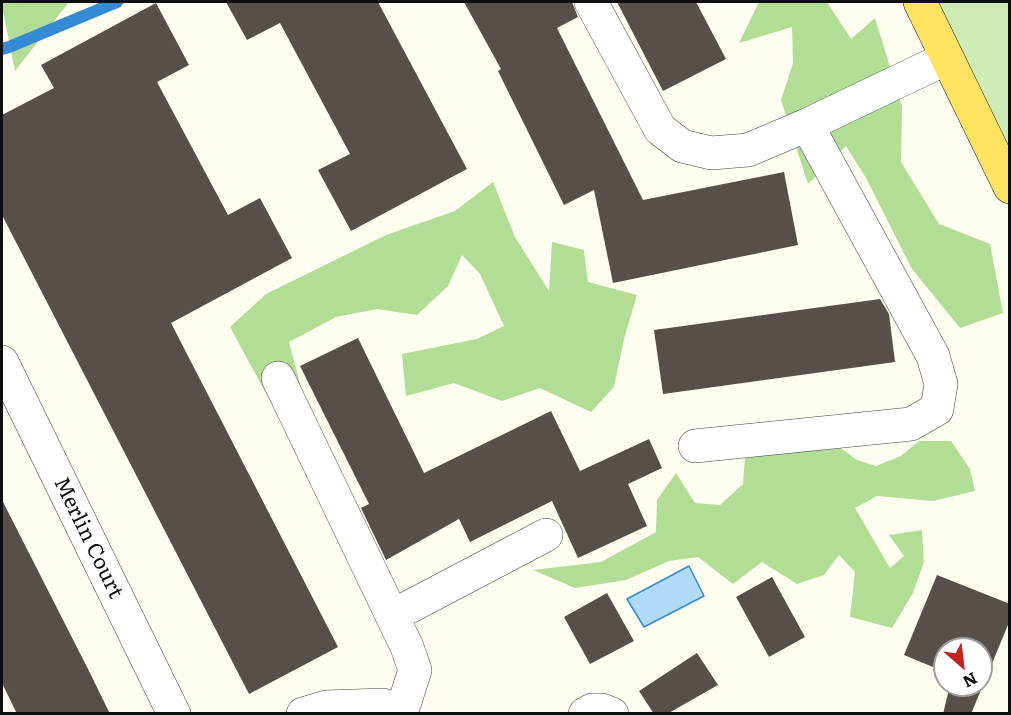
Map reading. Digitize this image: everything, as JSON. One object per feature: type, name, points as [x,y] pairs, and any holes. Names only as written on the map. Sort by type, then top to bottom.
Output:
[{"type":"main road","points":[[920,2],[1010,188]]},
{"type":"street","points":[[591,2],[660,129],[682,146],[711,153],[748,150],[807,125],[947,58]]},
{"type":"street","points":[[695,446],[911,424],[937,409],[941,384],[933,356],[807,125]]},
{"type":"street","name":"Merlin Court","points":[[2,362],[174,714]]},
{"type":"street","points":[[278,378],[416,670],[401,714],[383,705],[326,707],[303,714]]},
{"type":"street","points":[[392,616],[546,535]]},
{"type":"street","points":[[585,714],[592,710],[602,710],[612,714]]},
{"type":"green space","points":[[2,2],[69,2],[15,71],[2,6]]},
{"type":"green space","points":[[759,2],[827,2],[851,39],[875,18],[902,106],[901,162],[939,224],[990,244],[1003,313],[960,328],[912,269],[866,178],[846,146],[808,184],[781,100],[793,63],[792,27],[739,43]]},
{"type":"green space","points":[[929,2],[1009,2],[1009,171]]},
{"type":"green space","points":[[493,182],[515,237],[549,291],[552,242],[584,250],[588,282],[637,295],[624,339],[614,387],[591,412],[540,388],[502,401],[454,383],[406,396],[402,354],[477,339],[504,326],[480,274],[462,255],[448,286],[417,315],[377,309],[336,317],[289,342],[310,421],[295,447],[230,327],[266,294],[386,235],[455,211]]},
{"type":"green space","points":[[919,441],[951,441],[970,469],[975,491],[933,501],[877,496],[855,508],[890,568],[904,556],[889,535],[922,530],[924,562],[913,593],[892,628],[850,617],[855,572],[839,555],[824,575],[797,584],[762,562],[733,584],[698,557],[669,561],[626,580],[575,588],[533,570],[601,562],[656,532],[657,500],[676,473],[695,503],[720,505],[743,484],[745,457],[838,446],[857,460],[876,466],[901,456]]},
{"type":"water","points":[[689,566],[704,596],[644,627],[627,599]]},
{"type":"building","points":[[226,2],[378,2],[467,169],[351,231],[318,170],[350,154],[280,23],[247,40]]},
{"type":"building","points":[[464,2],[572,2],[578,17],[557,28],[643,200],[784,172],[798,245],[613,283],[594,190],[564,205],[498,71],[501,69]]},
{"type":"building","points":[[617,2],[696,2],[726,59],[663,91]]},
{"type":"building","points":[[156,3],[189,65],[157,82],[228,215],[260,198],[292,258],[171,323],[338,647],[249,694],[2,215],[2,115],[54,88],[41,65]]},
{"type":"building","points":[[880,299],[889,314],[895,362],[663,394],[654,330]]},
{"type":"building","points":[[358,338],[424,473],[551,411],[580,471],[649,439],[662,468],[628,484],[647,526],[578,558],[552,501],[470,542],[459,519],[386,560],[361,508],[369,504],[300,366]]},
{"type":"building","points":[[2,500],[110,714],[17,714],[2,683]]},
{"type":"building","points":[[937,575],[1010,604],[1010,620],[993,661],[993,637],[933,637],[933,667],[904,655]]},
{"type":"building","points":[[772,577],[805,637],[769,657],[736,597]]},
{"type":"building","points":[[607,593],[634,641],[590,664],[564,617]]},
{"type":"building","points":[[697,653],[718,685],[667,714],[654,714],[639,691]]},
{"type":"building","points":[[947,697],[978,697],[971,714],[943,714]]},
{"type":"waterway","points":[[2,49],[117,2]]}]
